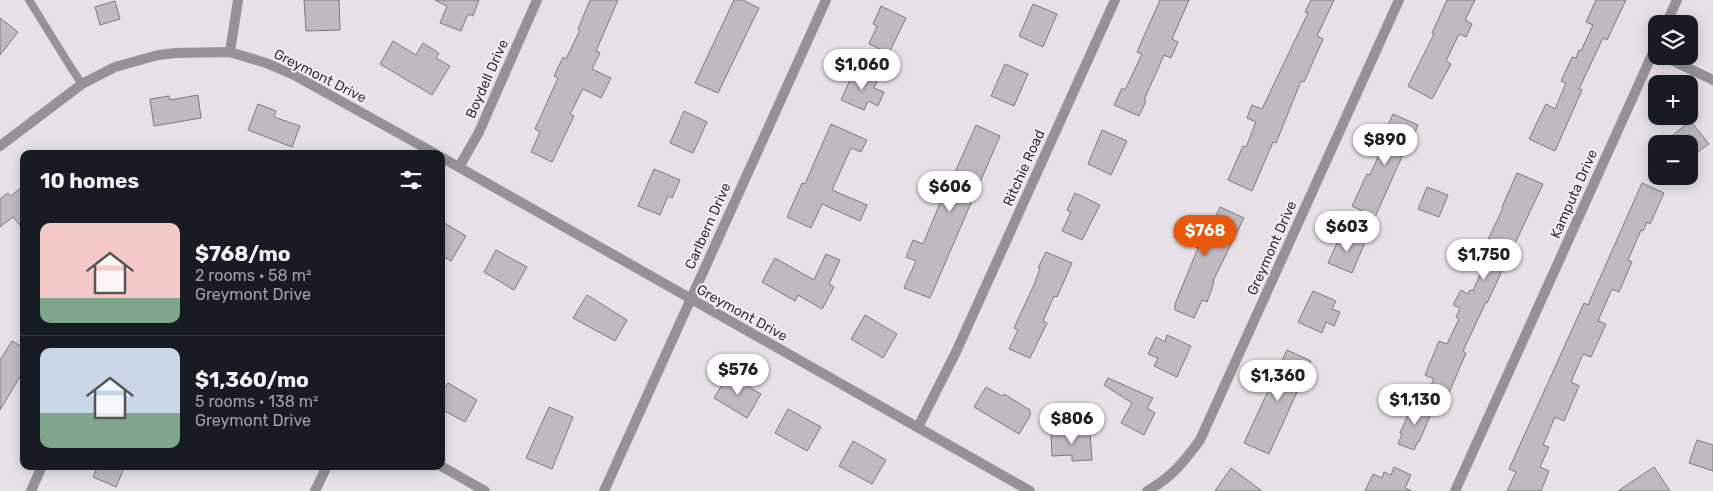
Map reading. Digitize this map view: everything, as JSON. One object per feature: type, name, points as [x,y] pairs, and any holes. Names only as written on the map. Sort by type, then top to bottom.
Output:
[{"type":"street","points":[[230,52],[238,0]]},
{"type":"street","name":"Boydell Drive","points":[[459,167],[478,132],[537,0]]},
{"type":"street","name":"Carlbern Drive","points":[[604,491],[826,0]]},
{"type":"street","name":"Ritchie Road","points":[[918,427],[956,352],[1115,0]]},
{"type":"street","name":"Greymont Drive","points":[[1147,491],[1162,482],[1183,464],[1200,440],[1399,0]]},
{"type":"street","points":[[1670,15],[1677,0]]},
{"type":"street","name":"Greymont Drive","points":[[0,146],[82,84],[115,67],[176,52],[230,52],[266,63],[294,75],[429,150]]},
{"type":"street","name":"Kamputa Drive","points":[[1455,491],[1651,65]]},
{"type":"street","points":[[1683,65],[1713,80]]},
{"type":"street","name":"Greymont Drive","points":[[445,159],[690,300],[1030,491]]},
{"type":"street","points":[[445,468],[485,491]]},
{"type":"street","points":[[31,491],[40,470]]},
{"type":"street","points":[[316,491],[325,470]]},
{"type":"lane","points":[[29,0],[82,84]]},
{"type":"building","points":[[304,0],[339,0],[340,30],[306,31]]},
{"type":"building","points":[[435,0],[479,0],[473,16],[468,14],[461,31],[440,23],[447,6]]},
{"type":"building","points":[[590,0],[618,0],[596,51],[600,53],[592,69],[611,78],[601,98],[583,89],[570,114],[574,116],[552,162],[531,152],[540,132],[535,129],[558,78],[554,76],[563,57],[566,59],[580,30],[578,29]]},
{"type":"building","points":[[734,0],[743,0],[759,8],[718,93],[695,83]]},
{"type":"building","points":[[1160,0],[1189,0],[1172,39],[1178,42],[1171,58],[1164,55],[1139,116],[1114,105],[1122,88],[1125,90],[1142,54],[1137,52]]},
{"type":"building","points":[[1311,0],[1334,0],[1317,36],[1323,39],[1304,82],[1301,81],[1276,143],[1273,142],[1252,191],[1228,180],[1243,146],[1246,147],[1256,122],[1247,118],[1252,105],[1262,109],[1308,13],[1305,12]]},
{"type":"building","points":[[1447,0],[1475,0],[1465,20],[1472,24],[1466,37],[1459,34],[1446,61],[1451,64],[1432,99],[1408,86],[1434,34],[1432,33]]},
{"type":"building","points":[[1596,0],[1626,0],[1607,40],[1603,38],[1579,89],[1582,90],[1555,151],[1529,139],[1546,104],[1555,109],[1566,83],[1561,81],[1572,57],[1576,58],[1579,50],[1581,51],[1593,25],[1586,22]]},
{"type":"building","points":[[115,1],[120,19],[100,25],[95,7]]},
{"type":"building","points":[[1033,4],[1057,14],[1043,47],[1019,36]]},
{"type":"building","points":[[881,6],[906,18],[889,53],[869,44],[877,26],[873,24]]},
{"type":"building","points":[[0,18],[18,32],[0,55]]},
{"type":"building","points":[[393,41],[416,55],[423,43],[439,53],[436,58],[450,66],[432,95],[380,64]]},
{"type":"building","points":[[1005,64],[1028,74],[1014,106],[991,96]]},
{"type":"building","points":[[855,69],[878,79],[874,88],[884,92],[878,106],[868,101],[864,110],[841,100]]},
{"type":"building","points":[[198,95],[201,118],[154,126],[150,99],[169,96],[170,100]]},
{"type":"building","points":[[258,104],[276,111],[274,117],[300,126],[292,147],[248,130]]},
{"type":"building","points":[[684,111],[707,122],[693,153],[670,143]]},
{"type":"building","points":[[1393,114],[1418,125],[1375,217],[1352,206],[1367,174],[1370,175],[1389,132],[1386,130]]},
{"type":"building","points":[[831,124],[867,140],[861,152],[851,148],[832,190],[867,205],[860,221],[822,204],[811,228],[787,217],[802,183],[805,184]]},
{"type":"building","points":[[976,125],[1000,136],[930,298],[904,288],[916,261],[906,257],[913,240],[923,244],[941,201],[928,196],[935,182],[947,187]]},
{"type":"building","points":[[1685,125],[1694,125],[1709,144],[1698,152],[1698,135],[1673,135]]},
{"type":"building","points":[[1102,130],[1127,141],[1111,175],[1088,164]]},
{"type":"building","points":[[654,169],[680,180],[672,198],[668,196],[660,215],[638,206]]},
{"type":"building","points":[[1517,173],[1543,184],[1463,351],[1466,353],[1448,395],[1430,387],[1434,379],[1425,375],[1439,341],[1447,344],[1459,319],[1456,317],[1460,308],[1453,305],[1461,290],[1468,294],[1470,290],[1473,291],[1484,266],[1477,263]]},
{"type":"building","points":[[1642,183],[1664,193],[1650,224],[1647,222],[1643,231],[1641,230],[1628,260],[1632,262],[1619,292],[1612,289],[1598,321],[1606,324],[1591,357],[1583,354],[1571,382],[1579,386],[1564,421],[1555,417],[1543,445],[1549,447],[1540,467],[1549,471],[1541,491],[1507,491],[1516,472],[1509,469],[1584,303],[1588,305]]},
{"type":"building","points":[[1427,187],[1448,195],[1439,217],[1418,209]]},
{"type":"building","points":[[20,188],[20,225],[13,217],[0,227],[0,199],[8,193],[11,196]]},
{"type":"building","points":[[1075,193],[1100,205],[1082,240],[1062,231],[1071,212],[1067,210]]},
{"type":"building","points":[[1220,207],[1244,218],[1213,281],[1207,302],[1202,300],[1194,318],[1175,310],[1175,304],[1198,248],[1174,237],[1184,217],[1210,229]]},
{"type":"building","points":[[445,223],[466,236],[451,261],[445,257]]},
{"type":"building","points":[[1342,232],[1365,242],[1352,273],[1328,263]]},
{"type":"building","points":[[496,250],[527,267],[514,290],[484,272]]},
{"type":"building","points":[[1046,252],[1072,263],[1057,297],[1054,296],[1043,321],[1047,323],[1030,358],[1009,349],[1018,330],[1014,328],[1033,287],[1040,269],[1038,268]]},
{"type":"building","points":[[826,254],[840,260],[829,284],[834,287],[822,309],[798,295],[795,301],[762,282],[775,258],[814,280]]},
{"type":"building","points":[[1313,291],[1336,301],[1332,309],[1340,312],[1334,326],[1326,322],[1322,333],[1298,322]]},
{"type":"building","points":[[587,295],[627,320],[615,341],[573,318]]},
{"type":"building","points":[[865,315],[897,334],[883,358],[851,339]]},
{"type":"building","points":[[1167,335],[1191,346],[1177,377],[1154,366],[1158,358],[1148,354],[1156,337],[1165,342]]},
{"type":"building","points":[[12,341],[20,346],[20,377],[0,410],[0,360]]},
{"type":"building","points":[[1287,350],[1311,361],[1269,454],[1244,443]]},
{"type":"building","points":[[728,375],[761,394],[747,418],[714,398]]},
{"type":"building","points":[[1108,378],[1153,398],[1147,408],[1155,413],[1144,435],[1121,423],[1132,403],[1104,385]]},
{"type":"building","points":[[448,383],[477,400],[465,422],[445,411],[445,388]]},
{"type":"building","points":[[986,387],[1002,396],[1004,394],[1030,410],[1030,416],[1019,434],[974,407]]},
{"type":"building","points":[[1418,402],[1433,409],[1414,450],[1398,444],[1402,434],[1400,433],[1410,410],[1412,406],[1416,407]]},
{"type":"building","points":[[549,407],[573,417],[552,469],[526,458]]},
{"type":"building","points":[[788,409],[821,427],[807,451],[775,433]]},
{"type":"building","points":[[1090,432],[1092,460],[1072,461],[1072,455],[1052,456],[1051,433]]},
{"type":"building","points":[[1697,440],[1713,445],[1713,471],[1689,463]]},
{"type":"building","points":[[853,441],[886,460],[872,484],[839,466]]},
{"type":"building","points":[[1394,467],[1411,475],[1405,488],[1412,491],[1365,491],[1373,474],[1382,478],[1384,472],[1391,475]]},
{"type":"building","points":[[1654,467],[1670,491],[1618,491]]},
{"type":"building","points":[[1231,468],[1262,491],[1215,491]]},
{"type":"building","points":[[96,470],[123,470],[116,487],[93,477]]}]
